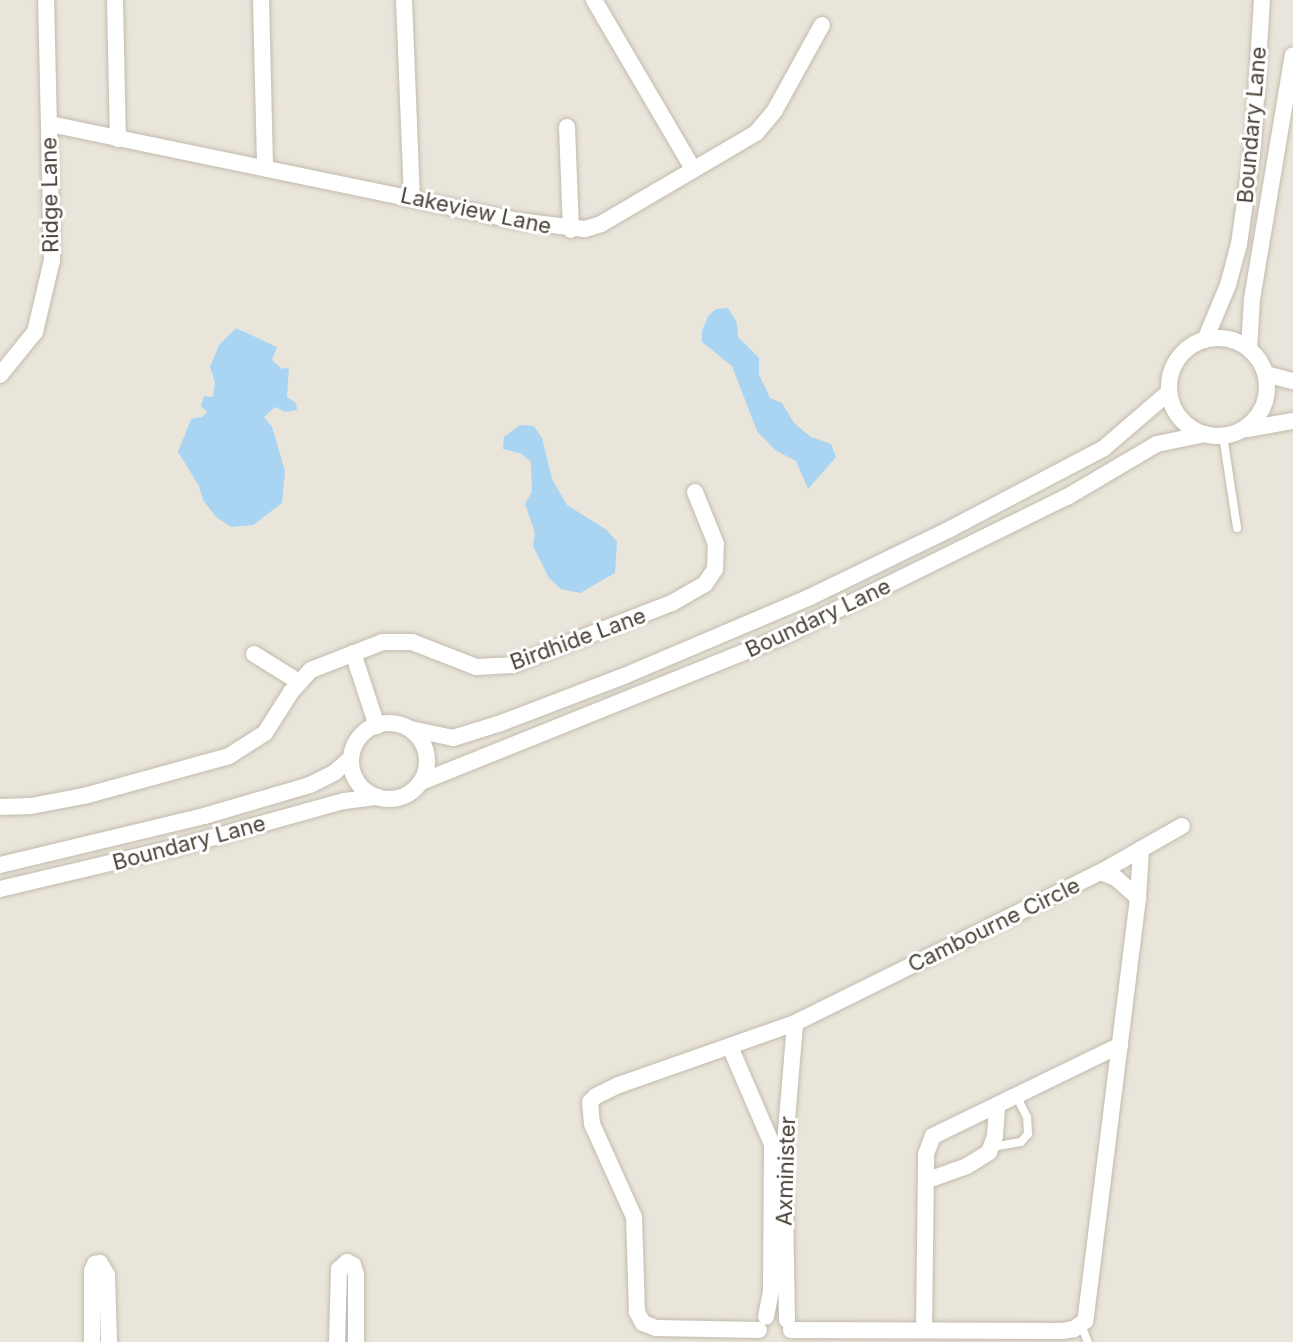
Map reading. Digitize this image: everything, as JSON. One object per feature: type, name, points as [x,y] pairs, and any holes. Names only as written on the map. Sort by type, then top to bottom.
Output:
[{"type":"street","name":"Ridge Lane","points":[[0,375],[35,332],[50,269],[46,0]]},
{"type":"street","points":[[115,0],[118,139]]},
{"type":"street","points":[[261,0],[265,168]]},
{"type":"street","points":[[404,0],[412,197]]},
{"type":"street","points":[[594,0],[693,169]]},
{"type":"street","name":"Boundary Lane","points":[[1205,340],[1233,271],[1239,244],[1253,146],[1262,5]]},
{"type":"street","name":"Lakeview Lane","points":[[50,124],[571,230],[601,224],[756,133],[767,123],[822,25]]},
{"type":"street","name":"Boundary Lane","points":[[1249,349],[1252,299],[1293,55]]},
{"type":"street","points":[[567,127],[571,230]]},
{"type":"street","points":[[1246,429],[1265,405],[1266,374],[1249,349],[1221,338],[1205,340],[1190,347],[1178,359],[1170,375],[1169,392],[1173,408],[1183,422],[1205,434],[1223,436],[1293,421]]},
{"type":"street","points":[[1266,374],[1293,381]]},
{"type":"street","name":"Boundary Lane","points":[[411,729],[453,738],[501,723],[624,676],[810,597],[1104,448],[1169,392]]},
{"type":"street","name":"Boundary Lane","points":[[421,782],[784,636],[1054,504],[1157,444],[1205,434]]},
{"type":"street","name":"Birdhide Lane","points":[[0,807],[31,806],[84,796],[229,756],[265,733],[299,682],[311,670],[353,653],[400,640],[476,667],[512,665],[672,603],[705,584],[715,569],[716,544],[695,492]]},
{"type":"street","points":[[353,653],[377,726]]},
{"type":"street","points":[[254,654],[299,682]]},
{"type":"street","points":[[398,724],[411,729],[425,748],[426,772],[421,782],[402,797],[378,797],[358,783],[351,758],[362,734],[377,726],[398,724]]},
{"type":"street","name":"Boundary Lane","points":[[0,865],[190,820],[310,785],[335,772],[351,758]]},
{"type":"street","name":"Boundary Lane","points":[[0,889],[186,845],[344,801],[378,797]]},
{"type":"street","points":[[1101,872],[1182,826]]},
{"type":"street","points":[[763,1330],[777,1314],[787,1330],[1063,1331],[1081,1325],[1087,1311],[1138,898],[1141,849]]},
{"type":"street","name":"Cambourne Circle","points":[[763,1330],[656,1328],[643,1323],[637,1312],[634,1217],[590,1113],[590,1102],[606,1090],[731,1049],[795,1023],[1101,872],[1116,878],[1138,898]]},
{"type":"street","name":"Axminister","points":[[787,1330],[784,1155],[795,1023]]},
{"type":"street","points":[[924,1330],[926,1154],[933,1136],[941,1129],[997,1107],[1120,1045]]},
{"type":"street","name":"Axminister","points":[[731,1049],[772,1144],[771,1291],[763,1330]]},
{"type":"street","points":[[928,1180],[967,1166],[992,1147],[997,1107]]},
{"type":"street","points":[[337,1342],[339,1269],[347,1262],[352,1263],[356,1275],[356,1342]]},
{"type":"street","points":[[92,1342],[92,1271],[98,1263],[106,1271],[109,1342]]},
{"type":"lane","points":[[1223,436],[1237,528]]},
{"type":"lane","points":[[992,1147],[1021,1142],[1028,1134],[1027,1117],[1017,1097]]},
{"type":"lane","points":[[1081,1325],[1088,1342]]},
{"type":"shaded area","points":[[0,0],[1293,0],[1293,1342],[0,1342]]},
{"type":"water","points":[[728,308],[737,323],[738,337],[759,358],[759,374],[770,398],[782,403],[794,423],[811,437],[831,444],[836,457],[808,489],[796,461],[775,450],[757,431],[732,366],[702,342],[702,331],[708,316],[716,309]]},
{"type":"water","points":[[236,328],[277,347],[272,360],[282,369],[289,367],[287,397],[296,403],[297,410],[285,412],[275,407],[264,417],[272,427],[285,471],[282,503],[253,525],[231,527],[216,517],[203,500],[199,486],[178,452],[191,419],[202,417],[207,412],[201,406],[204,396],[213,397],[215,382],[210,367],[219,345]]},
{"type":"water","points":[[520,425],[534,426],[542,438],[552,479],[567,505],[607,530],[617,542],[615,573],[580,593],[561,589],[549,578],[533,546],[535,533],[525,504],[532,492],[531,462],[522,454],[503,449],[504,437]]}]
